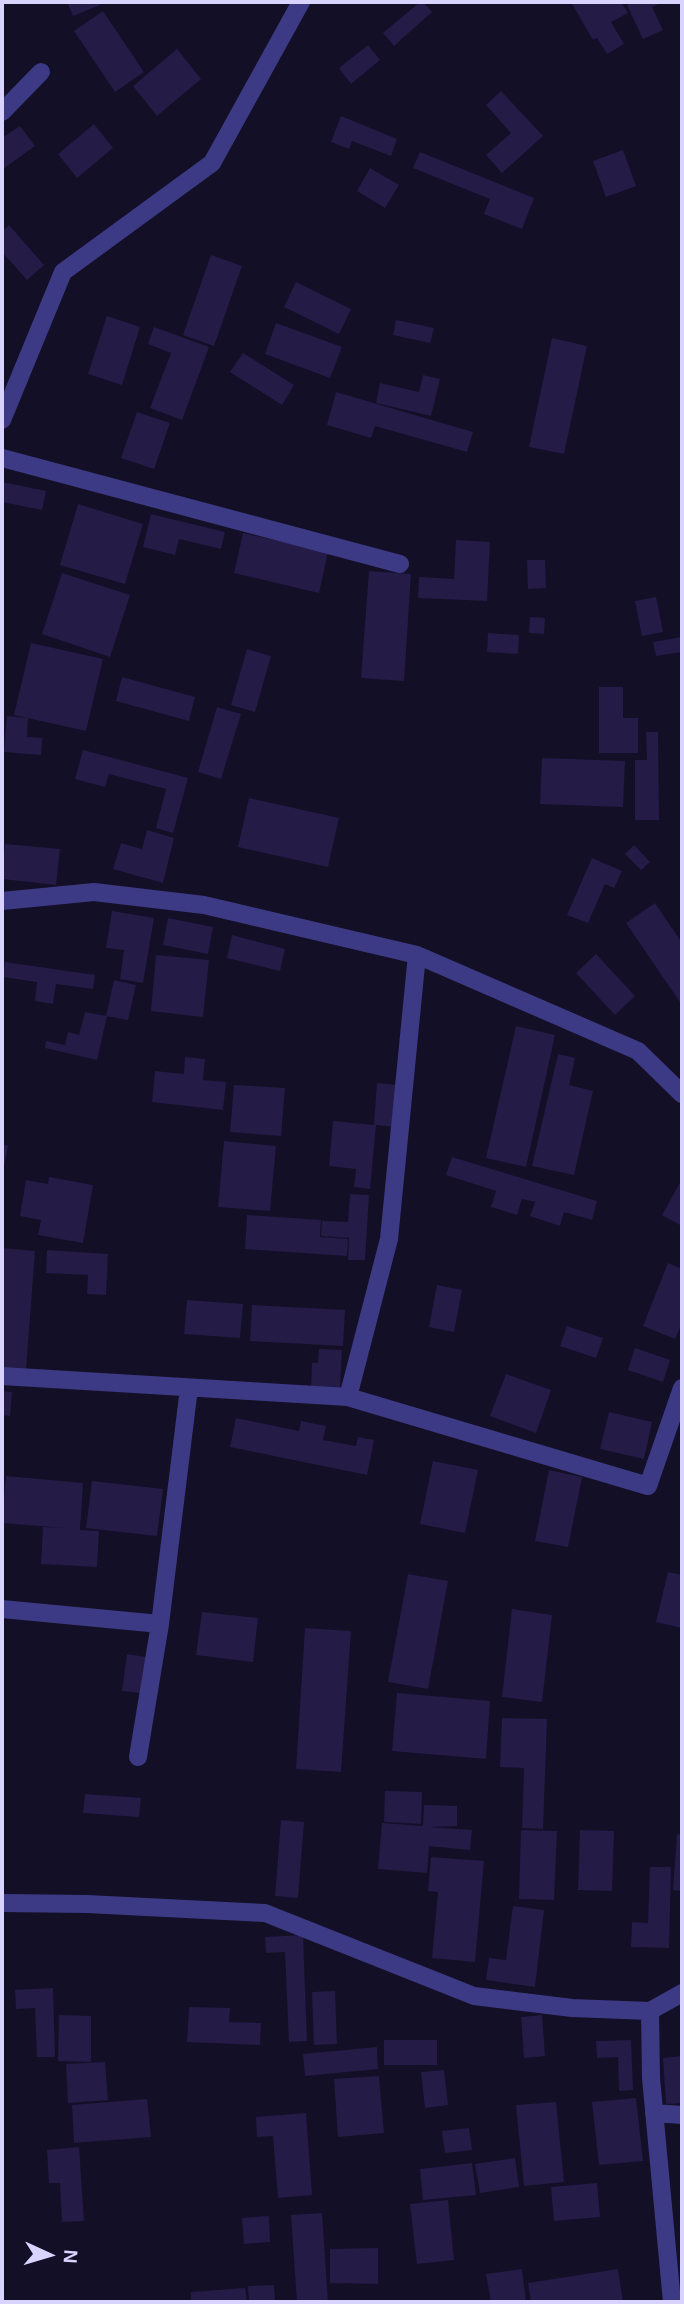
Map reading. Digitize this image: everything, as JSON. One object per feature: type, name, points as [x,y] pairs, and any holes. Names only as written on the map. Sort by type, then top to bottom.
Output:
[{"type":"street","points":[[2,420],[63,272],[212,163],[301,2]]},
{"type":"street","points":[[2,112],[41,72]]},
{"type":"street","points":[[2,458],[400,564]]},
{"type":"street","points":[[2,901],[94,892],[204,905],[416,956],[638,1051],[682,1094]]},
{"type":"street","points":[[348,1396],[388,1238],[416,956]]},
{"type":"street","points":[[2,1376],[348,1396],[648,1486],[682,1388]]},
{"type":"street","points":[[138,1757],[160,1624],[189,1388]]},
{"type":"street","points":[[2,1609],[160,1624]]},
{"type":"street","points":[[2,1903],[87,1904],[265,1913],[474,1996],[572,2008],[650,2011],[682,1993]]},
{"type":"street","points":[[650,2011],[654,2113],[672,2302]]},
{"type":"street","points":[[654,2113],[682,2115]]},
{"type":"building","points":[[67,2],[99,2],[100,5],[73,16]]},
{"type":"building","points":[[420,2],[432,12],[394,46],[383,33]]},
{"type":"building","points":[[571,2],[621,2],[628,13],[611,22],[624,44],[607,54],[597,38],[593,40]]},
{"type":"building","points":[[634,2],[663,2],[652,7],[663,30],[643,39],[627,5]]},
{"type":"building","points":[[103,11],[144,72],[115,92],[74,31]]},
{"type":"building","points":[[368,45],[380,60],[351,84],[339,68]]},
{"type":"building","points":[[177,49],[201,79],[157,116],[133,86]]},
{"type":"building","points":[[501,91],[543,136],[502,173],[486,155],[511,133],[486,105]]},
{"type":"building","points":[[341,116],[397,139],[391,156],[352,141],[349,149],[331,142]]},
{"type":"building","points":[[94,124],[113,148],[77,178],[58,154]]},
{"type":"building","points":[[20,126],[35,146],[3,169],[2,138]]},
{"type":"building","points":[[623,150],[636,186],[606,197],[593,161]]},
{"type":"building","points":[[420,152],[534,198],[522,229],[484,214],[490,199],[413,168]]},
{"type":"building","points":[[370,168],[399,185],[385,208],[357,191]]},
{"type":"building","points":[[9,225],[44,265],[27,280],[2,252],[2,232]]},
{"type":"building","points":[[211,255],[242,266],[214,346],[183,335]]},
{"type":"building","points":[[296,282],[351,309],[339,334],[284,307]]},
{"type":"building","points":[[107,316],[140,327],[122,385],[88,374]]},
{"type":"building","points":[[396,320],[434,328],[430,343],[393,335]]},
{"type":"building","points":[[276,323],[342,347],[330,378],[265,354]]},
{"type":"building","points":[[154,327],[209,347],[182,420],[150,408],[171,353],[148,344]]},
{"type":"building","points":[[552,338],[587,346],[564,454],[529,447]]},
{"type":"building","points":[[243,353],[294,385],[282,405],[230,372]]},
{"type":"building","points":[[423,375],[440,379],[431,416],[376,403],[380,383],[419,392]]},
{"type":"building","points":[[336,392],[473,432],[467,452],[375,426],[371,438],[327,425]]},
{"type":"building","points":[[137,412],[170,423],[154,469],[121,458]]},
{"type":"building","points":[[2,482],[46,491],[42,510],[2,502]]},
{"type":"building","points":[[78,504],[143,524],[125,584],[60,565]]},
{"type":"building","points":[[151,514],[225,532],[221,549],[179,539],[175,555],[143,547]]},
{"type":"building","points":[[243,533],[328,552],[319,593],[234,573]]},
{"type":"building","points":[[456,540],[490,542],[487,601],[418,598],[419,577],[454,579]]},
{"type":"building","points":[[527,560],[545,560],[546,588],[528,589]]},
{"type":"building","points":[[369,571],[411,574],[404,681],[361,678]]},
{"type":"building","points":[[62,573],[130,595],[110,657],[42,634]]},
{"type":"building","points":[[656,597],[663,632],[642,636],[635,601]]},
{"type":"building","points":[[530,617],[545,618],[544,634],[529,633]]},
{"type":"building","points":[[488,633],[519,635],[518,654],[487,652]]},
{"type":"building","points":[[682,637],[682,652],[656,656],[653,642]]},
{"type":"building","points":[[31,643],[103,659],[86,731],[14,715]]},
{"type":"building","points":[[247,649],[271,656],[255,712],[231,705]]},
{"type":"building","points":[[122,677],[195,697],[189,721],[116,701]]},
{"type":"building","points":[[599,687],[623,687],[623,718],[638,718],[638,753],[599,753]]},
{"type":"building","points":[[217,707],[241,714],[221,779],[198,772]]},
{"type":"building","points":[[7,716],[28,718],[27,737],[42,738],[41,755],[4,752]]},
{"type":"building","points":[[646,732],[658,732],[659,820],[635,820],[635,760],[647,760]]},
{"type":"building","points":[[83,750],[188,778],[173,833],[156,828],[166,789],[109,774],[105,787],[75,779]]},
{"type":"building","points":[[542,758],[625,761],[623,807],[540,804]]},
{"type":"building","points":[[249,798],[339,818],[328,867],[238,847]]},
{"type":"building","points":[[147,830],[174,838],[163,883],[113,869],[121,843],[142,849]]},
{"type":"building","points":[[5,844],[60,849],[56,885],[2,879]]},
{"type":"building","points":[[634,845],[650,862],[641,870],[625,854]]},
{"type":"building","points":[[592,858],[622,871],[614,888],[605,884],[588,923],[567,915]]},
{"type":"building","points":[[655,903],[682,943],[682,1005],[626,923]]},
{"type":"building","points":[[112,911],[154,918],[143,983],[120,979],[124,950],[106,948]]},
{"type":"building","points":[[168,918],[213,927],[208,954],[163,945]]},
{"type":"building","points":[[232,935],[285,949],[280,971],[227,958]]},
{"type":"building","points":[[596,954],[635,996],[615,1015],[576,973]]},
{"type":"building","points":[[156,955],[209,960],[203,1017],[151,1011]]},
{"type":"building","points":[[5,962],[95,975],[93,989],[56,984],[53,1004],[35,1001],[37,982],[3,977]]},
{"type":"building","points":[[114,980],[136,985],[128,1020],[106,1016]]},
{"type":"building","points":[[85,1012],[107,1016],[97,1060],[45,1048],[46,1041],[65,1045],[68,1032],[79,1035]]},
{"type":"building","points":[[516,1026],[555,1035],[526,1167],[486,1158]]},
{"type":"building","points":[[558,1054],[575,1058],[569,1085],[593,1091],[574,1175],[532,1166]]},
{"type":"building","points":[[185,1057],[205,1059],[203,1080],[226,1082],[223,1110],[152,1102],[155,1071],[184,1074]]},
{"type":"building","points":[[377,1083],[399,1085],[395,1127],[376,1125],[370,1189],[354,1187],[356,1169],[329,1166],[333,1121],[374,1125]]},
{"type":"building","points":[[234,1085],[285,1088],[281,1136],[230,1132]]},
{"type":"building","points":[[224,1141],[276,1146],[270,1211],[218,1207]]},
{"type":"building","points":[[2,1144],[8,1146],[3,1171],[2,1171]]},
{"type":"building","points":[[452,1157],[597,1201],[592,1220],[564,1212],[560,1226],[530,1216],[535,1202],[522,1199],[517,1215],[491,1207],[496,1191],[446,1175]]},
{"type":"building","points":[[49,1177],[93,1185],[83,1243],[38,1235],[41,1220],[20,1216],[26,1180],[48,1184]]},
{"type":"building","points":[[682,1179],[682,1226],[662,1215]]},
{"type":"building","points":[[350,1194],[369,1195],[365,1260],[348,1260],[349,1238],[321,1236],[322,1221],[348,1222]]},
{"type":"building","points":[[247,1215],[321,1220],[320,1237],[348,1239],[347,1256],[245,1249]]},
{"type":"building","points":[[2,1248],[35,1251],[26,1370],[2,1368]]},
{"type":"building","points":[[47,1250],[108,1254],[106,1295],[87,1294],[88,1275],[46,1273]]},
{"type":"building","points":[[668,1263],[682,1269],[682,1323],[675,1339],[643,1326]]},
{"type":"building","points":[[437,1285],[462,1290],[454,1332],[429,1327]]},
{"type":"building","points":[[187,1300],[243,1304],[240,1338],[184,1334]]},
{"type":"building","points":[[252,1305],[345,1310],[343,1346],[250,1341]]},
{"type":"building","points":[[567,1326],[603,1338],[596,1358],[560,1346]]},
{"type":"building","points":[[635,1348],[670,1360],[663,1382],[628,1370]]},
{"type":"building","points":[[319,1349],[342,1350],[340,1389],[311,1388],[312,1363],[318,1363]]},
{"type":"building","points":[[506,1374],[551,1390],[536,1433],[490,1416]]},
{"type":"building","points":[[2,1391],[12,1392],[10,1416],[2,1415]]},
{"type":"building","points":[[609,1412],[652,1422],[644,1459],[600,1449]]},
{"type":"building","points":[[236,1418],[299,1431],[301,1421],[326,1426],[323,1440],[356,1446],[358,1437],[374,1440],[367,1475],[230,1447]]},
{"type":"building","points":[[433,1461],[478,1470],[465,1533],[420,1524]]},
{"type":"building","points":[[549,1470],[582,1477],[568,1547],[535,1541]]},
{"type":"building","points":[[6,1476],[83,1483],[80,1530],[99,1531],[97,1567],[41,1564],[43,1527],[65,1528],[2,1523]]},
{"type":"building","points":[[92,1481],[163,1489],[157,1536],[86,1528]]},
{"type":"building","points":[[668,1572],[682,1575],[682,1628],[656,1622]]},
{"type":"building","points":[[408,1574],[448,1581],[428,1689],[388,1682]]},
{"type":"building","points":[[512,1609],[552,1615],[542,1702],[502,1697]]},
{"type":"building","points":[[202,1612],[258,1618],[253,1662],[196,1655]]},
{"type":"building","points":[[305,1628],[351,1631],[341,1772],[296,1769]]},
{"type":"building","points":[[127,1654],[146,1657],[142,1693],[122,1691]]},
{"type":"building","points":[[397,1693],[490,1701],[486,1759],[392,1751]]},
{"type":"building","points":[[502,1718],[547,1719],[543,1829],[522,1828],[524,1768],[500,1767]]},
{"type":"building","points":[[385,1791],[422,1792],[421,1824],[384,1822]]},
{"type":"building","points":[[85,1794],[141,1798],[139,1817],[83,1813]]},
{"type":"building","points":[[424,1805],[457,1806],[457,1826],[430,1827],[472,1830],[470,1850],[429,1846],[427,1873],[378,1869],[382,1823],[423,1826]]},
{"type":"building","points":[[281,1820],[304,1822],[298,1898],[275,1896]]},
{"type":"building","points":[[521,1830],[557,1831],[554,1900],[519,1899]]},
{"type":"building","points":[[580,1830],[614,1831],[612,1891],[578,1890]]},
{"type":"building","points":[[677,1834],[682,1835],[682,1891],[673,1890]]},
{"type":"building","points":[[431,1857],[484,1861],[475,1962],[432,1958],[438,1892],[428,1891]]},
{"type":"building","points":[[650,1867],[671,1867],[669,1948],[631,1947],[632,1922],[648,1923]]},
{"type":"building","points":[[513,1906],[544,1910],[535,1987],[486,1980],[489,1958],[506,1960]]},
{"type":"building","points":[[303,1935],[307,2041],[289,2042],[285,1952],[266,1953],[265,1937]]},
{"type":"building","points":[[53,1988],[55,2057],[37,2057],[35,2008],[16,2009],[15,1990]]},
{"type":"building","points":[[335,1991],[337,2044],[314,2045],[312,1992]]},
{"type":"building","points":[[189,2007],[230,2008],[229,2022],[261,2023],[260,2045],[187,2042]]},
{"type":"building","points":[[59,2015],[91,2016],[91,2062],[58,2061]]},
{"type":"building","points":[[542,2015],[545,2056],[524,2058],[521,2017]]},
{"type":"building","points":[[384,2040],[437,2040],[437,2065],[384,2065]]},
{"type":"building","points":[[631,2040],[633,2090],[619,2091],[618,2057],[597,2058],[596,2041]]},
{"type":"building","points":[[377,2047],[378,2069],[305,2076],[303,2054]]},
{"type":"building","points":[[681,2056],[682,2103],[666,2104],[663,2058]]},
{"type":"building","points":[[105,2062],[108,2100],[68,2103],[66,2064]]},
{"type":"building","points":[[444,2070],[448,2105],[425,2108],[421,2072]]},
{"type":"building","points":[[379,2076],[384,2133],[338,2137],[334,2079]]},
{"type":"building","points":[[636,2098],[643,2161],[599,2165],[592,2102]]},
{"type":"building","points":[[147,2099],[151,2137],[74,2143],[72,2105]]},
{"type":"building","points":[[556,2102],[564,2182],[524,2186],[516,2105]]},
{"type":"building","points":[[306,2113],[312,2195],[278,2198],[273,2136],[257,2137],[256,2117]]},
{"type":"building","points":[[469,2128],[472,2150],[445,2153],[442,2131]]},
{"type":"building","points":[[79,2147],[84,2221],[62,2222],[60,2183],[49,2183],[47,2150]]},
{"type":"building","points":[[515,2158],[519,2187],[480,2193],[475,2164]]},
{"type":"building","points":[[472,2163],[476,2195],[423,2200],[420,2169]]},
{"type":"building","points":[[597,2183],[600,2217],[554,2221],[551,2187]]},
{"type":"building","points":[[448,2200],[454,2260],[417,2264],[410,2204]]},
{"type":"building","points":[[322,2213],[328,2302],[297,2302],[291,2215]]},
{"type":"building","points":[[269,2216],[270,2242],[244,2244],[242,2218]]},
{"type":"building","points":[[378,2248],[378,2284],[330,2283],[330,2249]]},
{"type":"building","points":[[522,2269],[526,2302],[491,2302],[486,2274]]},
{"type":"building","points":[[618,2269],[623,2302],[531,2302],[528,2283]]},
{"type":"building","points":[[274,2285],[275,2302],[249,2302],[248,2286]]},
{"type":"building","points":[[245,2288],[247,2302],[191,2302],[191,2292]]}]
